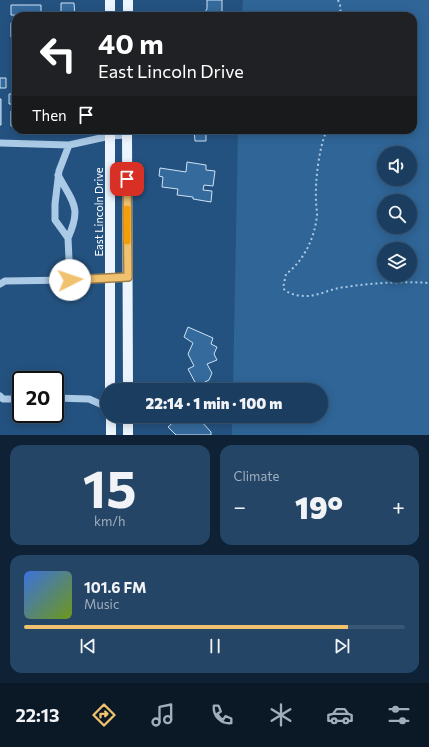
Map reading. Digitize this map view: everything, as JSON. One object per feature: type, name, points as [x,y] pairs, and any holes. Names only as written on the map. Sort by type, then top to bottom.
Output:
[{"type":"main road","points":[[110,0],[110,12]]},
{"type":"main road","points":[[128,0],[128,12]]},
{"type":"main road","name":"East Lincoln Drive","points":[[110,134],[110,383]]},
{"type":"main road","points":[[127,134],[128,383]]},
{"type":"main road","points":[[111,423],[111,435]]},
{"type":"main road","points":[[128,423],[128,435]]},
{"type":"lane","points":[[0,143],[69,145],[107,134]]},
{"type":"lane","points":[[68,238],[55,220],[55,204],[58,175],[69,145]]},
{"type":"lane","points":[[58,175],[76,210],[75,221],[68,238],[70,280]]},
{"type":"lane","points":[[0,284],[6,281],[128,277]]},
{"type":"lane","points":[[0,396],[4,399],[12,399]]},
{"type":"lane","points":[[64,398],[90,399],[100,404]]},
{"type":"path","points":[[338,0],[341,12]]},
{"type":"path","points":[[326,134],[320,155],[316,192],[316,222],[304,258],[286,274],[283,288],[290,293],[306,296],[364,284],[391,282],[429,283]]},
{"type":"shaded area","points":[[243,0],[429,0],[429,435],[232,435],[232,423],[328,423],[328,383],[233,383],[238,134],[417,134],[417,12],[242,12]]},
{"type":"building","points":[[207,0],[222,0],[221,12],[205,12],[207,9]]},
{"type":"building","points":[[61,3],[74,3],[75,12],[61,12]]},
{"type":"building","points":[[11,5],[41,5],[41,12],[12,12],[11,15]]},
{"type":"building","points":[[11,23],[12,23],[12,37]]},
{"type":"building","points":[[0,78],[6,78],[6,88],[0,88]]},
{"type":"building","points":[[9,94],[12,94],[12,104],[9,104]]},
{"type":"building","points":[[1,99],[1,125],[0,125]]},
{"type":"building","points":[[11,111],[12,111],[12,126]]},
{"type":"building","points":[[194,134],[206,134],[206,141],[195,141]]},
{"type":"building","points":[[187,162],[206,165],[206,170],[215,171],[213,186],[204,185],[203,190],[212,191],[211,202],[193,199],[193,197],[177,195],[178,189],[162,187],[163,177],[159,176],[160,168],[186,172]]},
{"type":"building","points":[[188,327],[213,338],[211,344],[217,347],[214,354],[217,360],[207,364],[212,373],[209,380],[203,383],[195,383],[188,369],[194,366],[188,354],[193,343],[184,337]]},
{"type":"building","points":[[172,423],[203,423],[211,432],[211,435],[176,435],[168,427]]},
{"type":"slow traffic","points":[[127,209],[127,241]]},
{"type":"route","points":[[70,280],[128,277],[127,179]]}]
